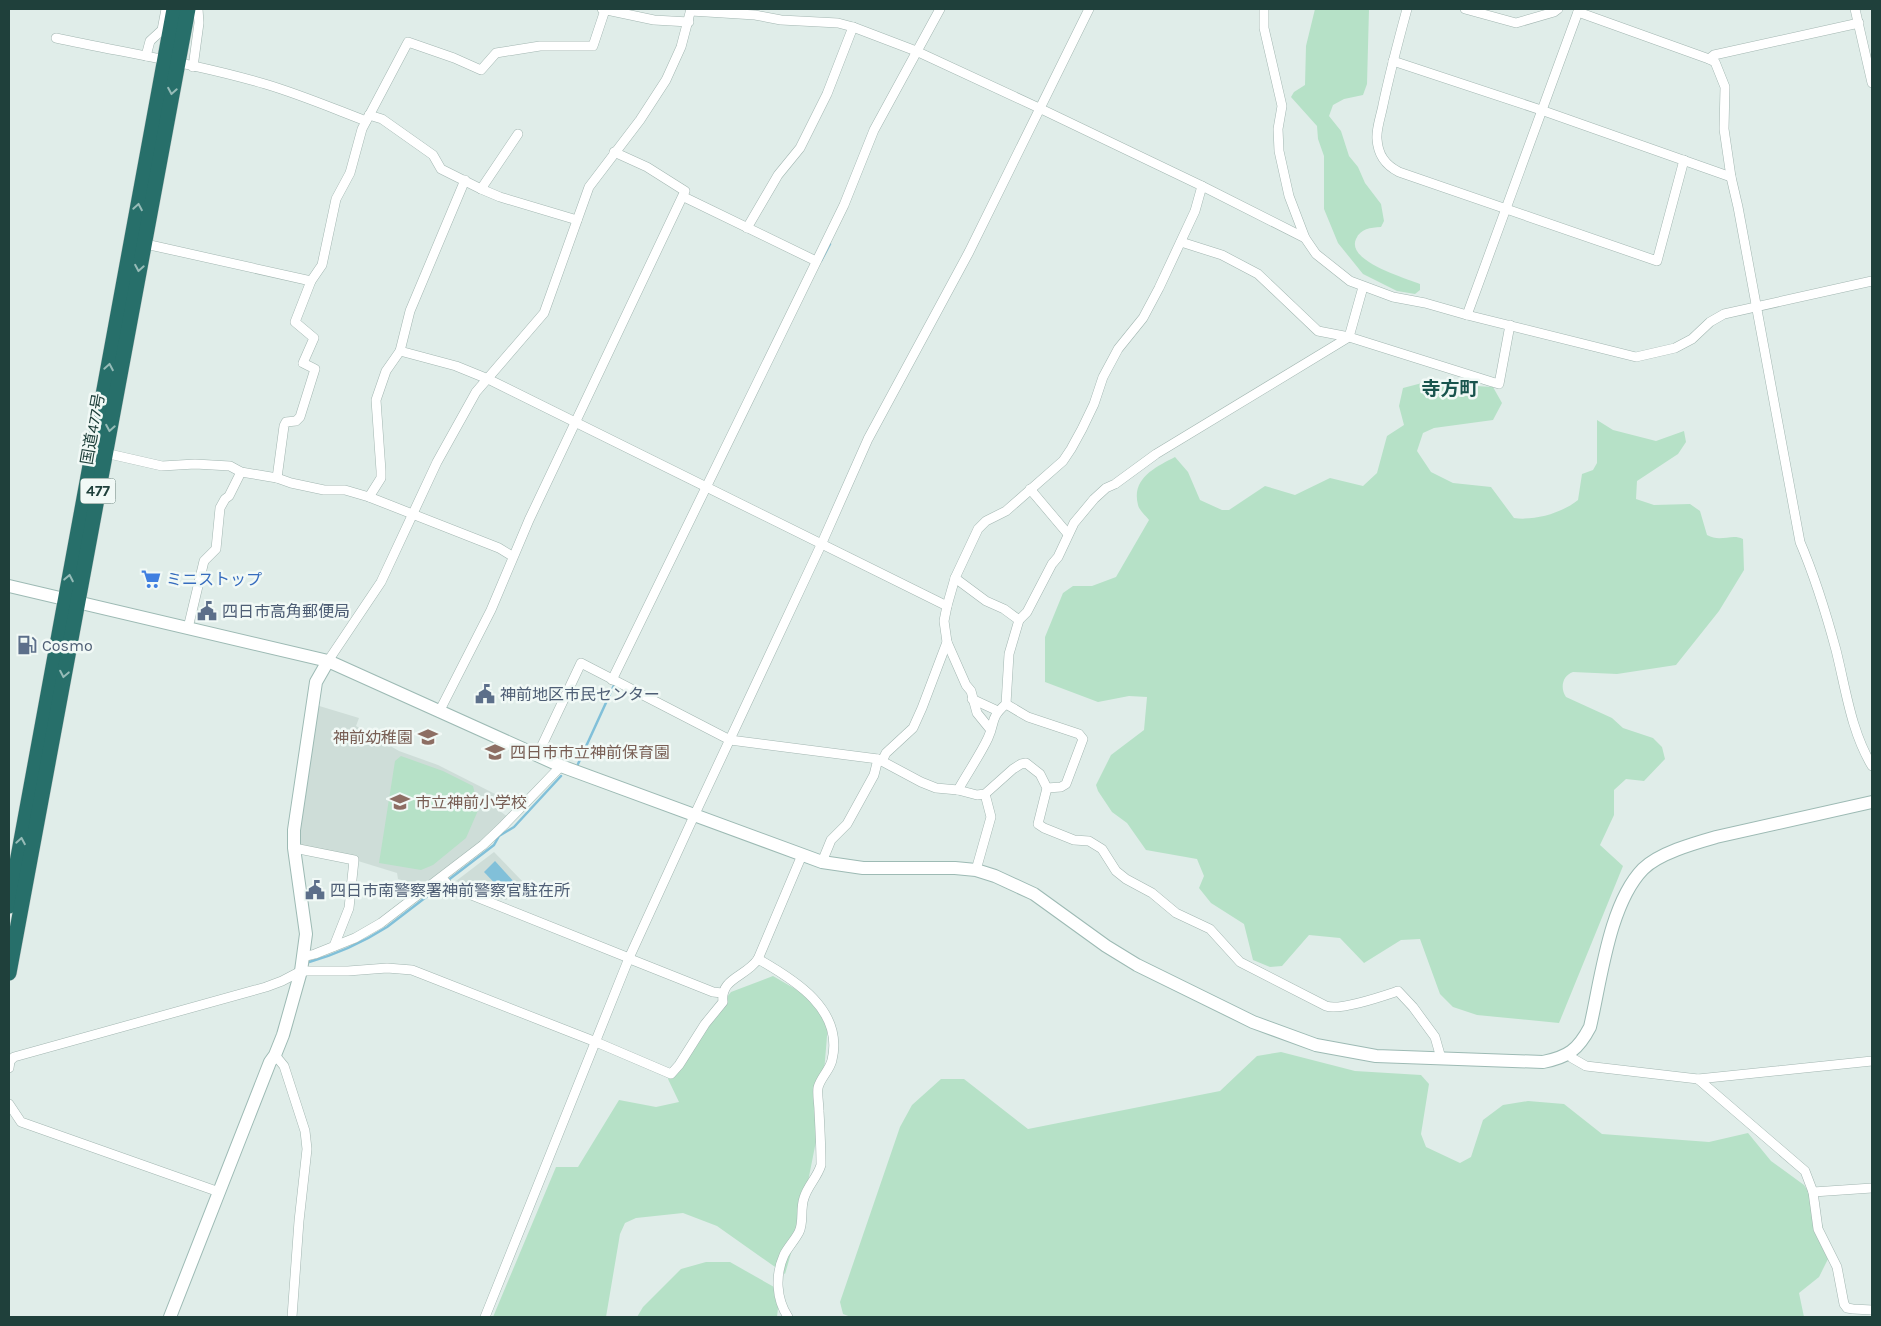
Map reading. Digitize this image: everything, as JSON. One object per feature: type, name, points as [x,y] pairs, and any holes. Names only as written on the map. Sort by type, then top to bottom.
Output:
[{"type":"highway","name":"国道477号","points":[[171,62],[174,9]]},
{"type":"highway","name":"国道477号","points":[[9,973],[71,601],[137,243],[171,62],[188,9]]},
{"type":"highway","name":"国道477号","points":[[9,906],[71,601],[105,453],[137,243]]},
{"type":"street","points":[[146,56],[150,41],[162,30],[166,9]]},
{"type":"street","points":[[193,67],[200,23],[198,9]]},
{"type":"street","points":[[277,478],[284,426],[286,422],[296,421],[300,417],[315,368],[303,364],[314,338],[295,322],[311,281],[322,265],[336,199],[350,173],[367,118],[408,42],[454,58],[481,70],[496,53],[540,46],[593,46],[603,9],[654,20],[689,22]]},
{"type":"street","points":[[615,681],[844,205],[874,130],[940,9]]},
{"type":"street","points":[[485,1317],[630,958],[868,439],[969,252],[1089,9]]},
{"type":"street","points":[[1264,9],[1264,28],[1282,106],[1278,129],[1279,151],[1289,196],[1305,238],[1316,254],[1350,281],[1363,287],[1392,297],[1425,303],[1636,357],[1675,348],[1692,339],[1710,322],[1724,314],[1872,281]]},
{"type":"street","points":[[1407,9],[1376,138],[1382,159],[1388,167],[1491,205],[1505,208],[1657,261],[1684,160]]},
{"type":"street","points":[[1465,9],[1516,23],[1554,12],[1558,9]]},
{"type":"street","points":[[1856,9],[1872,83]]},
{"type":"street","points":[[170,1317],[270,1062],[283,1035],[302,964],[306,926],[294,848],[295,823],[316,682],[381,582],[437,462],[476,392],[544,313],[589,187],[640,120],[666,80],[681,47],[691,10],[780,20],[838,23],[853,27],[916,51],[1040,108],[1305,238]]},
{"type":"street","points":[[1467,315],[1578,10],[1715,62],[1725,87],[1724,129],[1730,177],[1738,206],[1800,542],[1816,579],[1858,739],[1872,766]]},
{"type":"street","points":[[1709,59],[1714,55],[1858,23]]},
{"type":"street","points":[[747,228],[781,170],[800,148],[827,94],[853,27]]},
{"type":"street","points":[[56,38],[193,67],[288,91],[367,118],[382,119],[433,155],[441,169],[500,197],[577,220]]},
{"type":"street","points":[[1393,61],[1541,110],[1730,177]]},
{"type":"street","points":[[480,189],[518,134]]},
{"type":"street","points":[[438,712],[491,610],[512,556],[574,422],[684,197],[685,191],[647,168],[614,152]]},
{"type":"street","points":[[370,497],[381,478],[376,400],[386,371],[400,351],[410,311],[465,180]]},
{"type":"street","points":[[990,729],[977,713],[971,691],[966,685],[947,642],[944,621],[955,578],[978,529],[986,521],[1006,510],[1063,461],[1071,449],[1094,404],[1103,377],[1114,356],[1143,318],[1181,242],[1195,211],[1202,186]]},
{"type":"street","points":[[684,197],[816,261]]},
{"type":"street","points":[[1181,242],[1222,255],[1258,274],[1318,331],[1349,337],[1499,384],[1510,326]]},
{"type":"street","points":[[137,243],[311,281]]},
{"type":"street","points":[[958,790],[989,736],[992,720],[1006,704],[1009,654],[1019,620],[1027,612],[1052,564],[1058,557],[1074,522],[1106,488],[1115,484],[1156,454],[1349,337],[1363,287]]},
{"type":"street","points":[[400,351],[456,366],[488,379],[947,606]]},
{"type":"street","points":[[105,453],[162,466],[195,464],[230,466],[241,472],[277,478],[290,483],[324,490],[345,490],[370,497],[375,501],[499,548],[512,556]]},
{"type":"street","points":[[188,628],[204,561],[216,549],[220,508],[224,499],[229,496],[241,472]]},
{"type":"street","points":[[1030,489],[1068,534]]},
{"type":"street","points":[[955,578],[986,601],[1004,609],[1019,620]]},
{"type":"street","points":[[9,586],[328,661],[561,766],[822,862],[863,868],[954,868],[976,870],[994,876],[1034,894],[1106,946],[1137,965],[1218,1005],[1282,1034],[1316,1045],[1376,1056],[1543,1062],[1557,1059],[1570,1053],[1583,1041],[1590,1027],[1615,918],[1628,888],[1644,869],[1667,854],[1691,844],[1872,802]]},
{"type":"street","points":[[822,862],[831,840],[847,824],[874,775],[880,760],[913,728],[947,642]]},
{"type":"street","points":[[537,756],[581,663],[730,740],[880,760],[936,788],[958,790],[977,795],[985,794],[1020,764],[1026,763],[1040,774],[1047,788],[1038,824],[1074,840],[1089,841],[1102,849],[1116,871],[1126,879],[1152,893],[1176,913],[1210,929],[1240,962],[1326,1006],[1332,1008],[1398,991],[1413,1007],[1435,1037],[1441,1058]]},
{"type":"street","points":[[972,699],[998,711]]},
{"type":"street","points":[[1006,704],[1028,717],[1079,734],[1083,739],[1066,784],[1061,787],[1047,788]]},
{"type":"street","points":[[9,1068],[10,1061],[14,1057],[282,981],[315,954],[367,933],[442,878],[484,845],[561,766]]},
{"type":"street","points":[[976,870],[991,817],[985,794]]},
{"type":"street","points":[[294,848],[354,860],[349,908],[334,946]]},
{"type":"street","points":[[302,964],[348,971],[387,968],[412,970],[596,1042],[670,1074],[679,1065],[705,1024],[723,1002],[722,993],[725,986],[753,966],[758,959],[802,855]]},
{"type":"street","points":[[442,878],[449,886],[713,992],[722,993]]},
{"type":"street","points":[[758,959],[803,988],[817,1002],[827,1017],[833,1039],[832,1060],[818,1087],[821,1165],[818,1175],[806,1191],[802,1201],[799,1232],[782,1261],[778,1289],[780,1304],[788,1317]]},
{"type":"street","points":[[1570,1053],[1572,1058],[1586,1066],[1698,1079],[1872,1061]]},
{"type":"street","points":[[275,1055],[284,1066],[305,1131],[307,1150],[299,1222],[292,1317]]},
{"type":"street","points":[[1698,1079],[1802,1167],[1808,1175],[1813,1192],[1818,1229],[1837,1268],[1844,1304],[1847,1308],[1853,1310],[1872,1310]]},
{"type":"street","points":[[9,1104],[21,1122],[219,1192]]},
{"type":"street","points":[[1813,1192],[1872,1188]]},
{"type":"shaded area","name":"市立神前小学校","points":[[316,705],[359,718],[356,726],[399,751],[438,765],[501,797],[494,807],[508,817],[481,841],[410,895],[411,883],[398,879],[397,873],[358,861],[356,856],[299,846]]},
{"type":"shaded area","name":"市立神前小学校","points":[[494,852],[523,882],[506,900],[456,881]]},
{"type":"green space","points":[[1315,9],[1369,9],[1367,84],[1363,95],[1344,99],[1333,105],[1329,116],[1341,131],[1349,156],[1358,167],[1365,183],[1381,204],[1384,221],[1381,227],[1370,228],[1360,233],[1356,239],[1355,247],[1368,261],[1379,268],[1420,284],[1420,290],[1415,294],[1397,291],[1363,274],[1338,243],[1324,209],[1324,156],[1318,139],[1317,126],[1291,97],[1294,92],[1305,85],[1306,46]]},
{"type":"green space","points":[[1422,383],[1493,387],[1502,403],[1493,420],[1434,428],[1423,433],[1417,451],[1431,472],[1453,483],[1491,487],[1514,518],[1522,519],[1548,515],[1564,509],[1578,500],[1582,474],[1593,470],[1597,463],[1597,420],[1613,430],[1656,441],[1684,431],[1686,442],[1678,454],[1637,481],[1636,499],[1654,505],[1690,504],[1700,511],[1707,535],[1717,538],[1739,537],[1743,539],[1744,570],[1719,611],[1676,665],[1617,674],[1573,672],[1564,679],[1563,690],[1566,697],[1612,718],[1623,728],[1653,738],[1662,747],[1665,759],[1644,781],[1626,779],[1614,790],[1614,815],[1600,845],[1623,866],[1559,1023],[1477,1015],[1453,1007],[1440,994],[1420,939],[1401,940],[1364,963],[1340,938],[1309,935],[1282,966],[1270,967],[1253,960],[1244,924],[1211,903],[1199,888],[1204,876],[1197,859],[1146,850],[1127,823],[1112,812],[1098,791],[1096,785],[1111,755],[1144,730],[1147,697],[1129,696],[1098,702],[1045,682],[1045,637],[1063,593],[1073,586],[1092,586],[1116,577],[1149,520],[1139,507],[1137,496],[1138,488],[1142,481],[1153,469],[1175,457],[1188,472],[1200,500],[1222,510],[1229,510],[1265,486],[1295,495],[1330,478],[1363,486],[1377,473],[1387,436],[1404,425],[1399,406],[1403,388]]},
{"type":"green space","points":[[401,756],[443,771],[473,786],[475,794],[483,799],[466,838],[433,865],[421,870],[379,863],[395,761]]},
{"type":"green space","points":[[773,976],[816,1001],[828,1024],[820,1121],[800,1222],[785,1274],[717,1226],[683,1213],[636,1218],[625,1223],[620,1234],[606,1317],[493,1317],[556,1167],[578,1167],[619,1100],[656,1107],[679,1102],[668,1079],[706,1023],[731,992]]},
{"type":"green space","points":[[1281,1052],[1355,1071],[1421,1075],[1429,1084],[1421,1134],[1426,1147],[1460,1163],[1471,1157],[1483,1120],[1503,1105],[1528,1101],[1564,1104],[1602,1134],[1709,1142],[1748,1133],[1771,1161],[1804,1185],[1817,1205],[1830,1255],[1819,1277],[1799,1293],[1804,1317],[851,1317],[843,1314],[840,1302],[900,1127],[912,1105],[941,1079],[964,1079],[1028,1129],[1220,1091],[1257,1056]]},
{"type":"green space","points":[[706,1262],[730,1262],[774,1287],[779,1299],[777,1317],[637,1317],[643,1307],[681,1269]]},
{"type":"water","points":[[495,861],[515,883],[504,893],[484,872]]},
{"type":"waterway","points":[[821,261],[830,244]]},
{"type":"waterway","points":[[578,764],[615,683]]},
{"type":"waterway","points":[[306,963],[348,948],[387,927],[494,845],[499,836],[514,827],[561,776]]},
{"type":"place","name":"ミニストップ","points":[[151,579]]},
{"type":"place","name":"四日市高角郵便局","points":[[207,611]]},
{"type":"place","name":"Cosmo","points":[[27,645]]},
{"type":"place","name":"神前地区市民センター","points":[[485,694]]},
{"type":"place","name":"神前幼稚園","points":[[428,737]]},
{"type":"place","name":"四日市市立神前保育園","points":[[495,752]]},
{"type":"place","name":"市立神前小学校","points":[[400,802]]},
{"type":"place","name":"四日市南警察署神前警察官駐在所","points":[[315,890]]},
{"type":"district","name":"寺方町","points":[[1450,388]]}]
